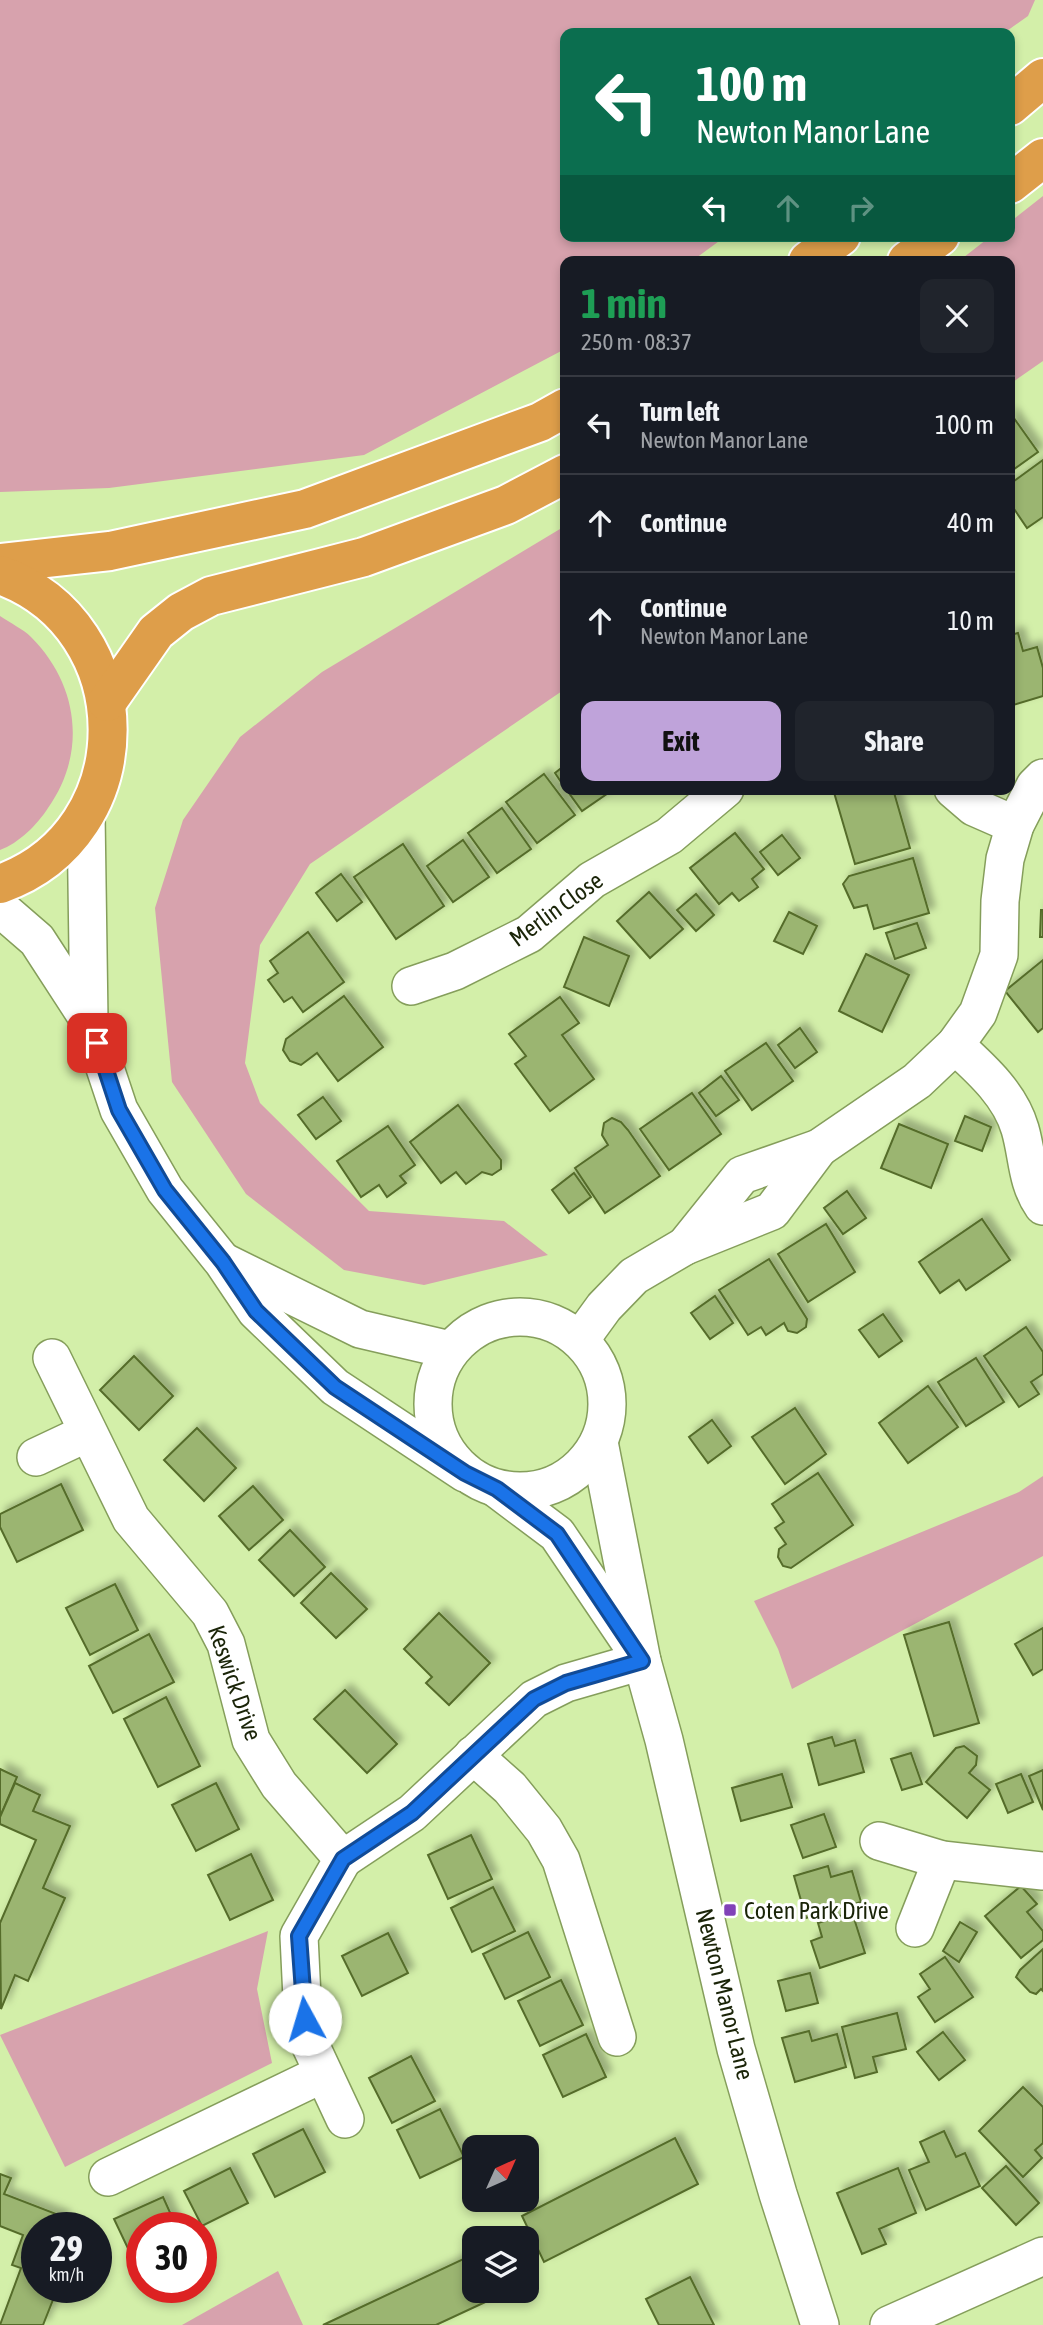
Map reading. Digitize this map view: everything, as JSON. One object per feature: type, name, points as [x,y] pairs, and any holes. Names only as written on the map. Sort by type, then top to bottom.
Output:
[{"type":"highway","points":[[1015,102],[1043,78]]},
{"type":"highway","points":[[1015,180],[1043,158]]},
{"type":"highway","points":[[815,256],[833,242]]},
{"type":"highway","points":[[913,256],[932,242]]},
{"type":"highway","points":[[0,563],[110,551],[305,509],[540,422],[560,411]]},
{"type":"highway","points":[[107,702],[156,632],[181,611],[211,596],[364,557],[506,505],[560,477]]},
{"type":"highway","points":[[0,575],[21,583],[62,613],[92,654],[107,702],[109,741],[102,779],[86,814],[57,850],[20,877],[0,884]]},
{"type":"street","points":[[580,1340],[604,1307],[634,1276],[685,1246],[772,1210],[819,1148],[918,1081],[955,1045],[978,1013],[999,956],[1005,859],[1015,825],[1035,786],[1043,778]]},
{"type":"street","name":"Merlin Close","points":[[411,986],[455,971],[529,934],[592,880],[669,836],[719,795]]},
{"type":"street","points":[[960,795],[974,807],[1015,825]]},
{"type":"street","points":[[86,814],[89,1020]]},
{"type":"street","points":[[0,908],[37,940],[89,1020],[119,1110],[165,1190],[223,1262],[256,1311],[335,1387],[465,1473],[497,1489],[538,1490],[574,1473],[599,1442],[606,1420],[607,1399],[598,1367],[580,1340],[560,1326],[537,1317],[513,1316],[489,1321],[467,1333],[450,1350],[435,1380],[432,1414],[443,1447],[465,1473]]},
{"type":"street","points":[[955,1045],[979,1067],[1008,1101],[1020,1129],[1028,1175],[1043,1206]]},
{"type":"street","points":[[223,1262],[360,1329],[450,1350]]},
{"type":"street","name":"Keswick Drive","points":[[52,1358],[131,1519],[210,1613],[226,1644],[251,1740],[279,1785],[343,1859]]},
{"type":"street","points":[[36,1457],[87,1433]]},
{"type":"street","name":"Newton Manor Lane","points":[[599,1442],[642,1661],[664,1740],[736,2049],[820,2325]]},
{"type":"street","name":"Newton Manor Lane","points":[[497,1489],[557,1534],[642,1661]]},
{"type":"street","points":[[345,2119],[308,2040],[302,1998],[299,1936],[343,1859],[412,1813],[534,1699],[566,1683],[642,1661]]},
{"type":"street","points":[[473,1755],[510,1788],[544,1830],[561,1860],[617,2037]]},
{"type":"street","points":[[878,1841],[942,1860],[1043,1871]]},
{"type":"street","points":[[915,1928],[942,1860]]},
{"type":"street","points":[[108,2177],[322,2074]]},
{"type":"street","points":[[888,2325],[1043,2256]]},
{"type":"shaded area","points":[[0,0],[1035,0],[1028,16],[1011,28],[560,28],[560,242],[718,242],[699,256],[560,256],[560,352],[364,455],[109,488],[0,492]]},
{"type":"shaded area","points":[[1043,196],[1043,361],[1015,381],[1015,256],[965,256],[983,242],[1015,242],[1015,218]]},
{"type":"shaded area","points":[[560,529],[560,692],[310,864],[260,945],[245,1063],[260,1103],[369,1211],[504,1221],[548,1255],[424,1285],[344,1270],[246,1194],[172,1082],[155,908],[183,820],[240,737],[322,672]]},
{"type":"shaded area","points":[[0,616],[31,637],[59,676],[68,698],[72,742],[69,765],[48,808],[27,833],[0,850]]},
{"type":"shaded area","points":[[1043,1476],[1043,1556],[792,1689],[778,1649],[754,1601],[1019,1492]]},
{"type":"shaded area","points":[[268,1931],[257,1989],[272,2063],[65,2167],[0,2035]]},
{"type":"shaded area","points":[[278,2271],[303,2325],[182,2325]]},
{"type":"building","points":[[1015,420],[1038,452],[1015,468]]},
{"type":"building","points":[[1043,460],[1043,517],[1027,528],[1015,510],[1015,480]]},
{"type":"building","points":[[1018,633],[1023,651],[1037,647],[1043,668],[1043,696],[1015,704],[1015,634]]},
{"type":"building","points":[[544,774],[575,815],[537,843],[506,802]]},
{"type":"building","points":[[570,795],[605,795],[582,811]]},
{"type":"building","points":[[835,795],[895,795],[910,848],[855,864]]},
{"type":"building","points":[[502,808],[531,849],[497,873],[468,833]]},
{"type":"building","points":[[735,833],[764,869],[752,879],[758,887],[739,901],[732,893],[719,904],[690,868]]},
{"type":"building","points":[[782,835],[800,858],[778,875],[760,852]]},
{"type":"building","points":[[463,840],[489,877],[453,902],[427,866]]},
{"type":"building","points":[[403,844],[444,906],[396,939],[354,877]]},
{"type":"building","points":[[913,858],[929,913],[874,929],[867,905],[854,908],[843,884],[849,876]]},
{"type":"building","points":[[341,874],[362,902],[337,921],[316,893]]},
{"type":"building","points":[[649,892],[683,929],[650,958],[617,921]]},
{"type":"building","points":[[696,894],[714,915],[696,931],[677,910]]},
{"type":"building","points":[[1043,910],[1043,937],[1040,937]]},
{"type":"building","points":[[789,912],[817,926],[803,954],[774,941]]},
{"type":"building","points":[[917,923],[926,948],[895,959],[886,933]]},
{"type":"building","points":[[308,932],[344,982],[303,1012],[292,997],[284,1002],[268,980],[278,973],[270,961]]},
{"type":"building","points":[[584,937],[629,956],[609,1006],[564,987]]},
{"type":"building","points":[[866,954],[909,975],[882,1032],[839,1011]]},
{"type":"building","points":[[1043,960],[1043,1028],[1038,1032],[1005,991]]},
{"type":"building","points":[[344,996],[383,1047],[338,1081],[317,1053],[301,1065],[290,1061],[283,1050],[286,1039]]},
{"type":"building","points":[[560,997],[579,1023],[562,1035],[594,1079],[550,1111],[515,1064],[526,1056],[509,1034]]},
{"type":"building","points":[[800,1028],[817,1052],[795,1068],[778,1045]]},
{"type":"building","points":[[766,1043],[793,1081],[752,1110],[725,1071]]},
{"type":"building","points":[[721,1076],[739,1100],[716,1116],[699,1093]]},
{"type":"building","points":[[692,1093],[721,1134],[669,1170],[640,1129]]},
{"type":"building","points":[[323,1097],[341,1121],[316,1139],[298,1115]]},
{"type":"building","points":[[458,1105],[501,1160],[501,1169],[492,1175],[482,1172],[466,1184],[456,1172],[441,1183],[410,1142]]},
{"type":"building","points":[[965,1116],[991,1127],[982,1151],[955,1141]]},
{"type":"building","points":[[612,1118],[621,1122],[628,1130],[660,1176],[605,1213],[575,1168],[608,1145],[602,1135],[604,1123]]},
{"type":"building","points":[[899,1124],[948,1144],[931,1188],[881,1168]]},
{"type":"building","points":[[388,1126],[415,1165],[400,1176],[406,1183],[387,1197],[379,1185],[361,1197],[337,1161]]},
{"type":"building","points":[[574,1173],[591,1197],[569,1213],[552,1190]]},
{"type":"building","points":[[847,1191],[866,1218],[843,1234],[824,1208]]},
{"type":"building","points":[[982,1219],[1010,1260],[966,1290],[959,1280],[940,1293],[919,1262]]},
{"type":"building","points":[[826,1224],[855,1272],[808,1302],[778,1254]]},
{"type":"building","points":[[769,1259],[807,1319],[806,1327],[797,1333],[788,1331],[784,1323],[766,1335],[761,1327],[748,1335],[719,1290]]},
{"type":"building","points":[[715,1296],[733,1323],[710,1339],[691,1313]]},
{"type":"building","points":[[883,1314],[902,1341],[879,1357],[859,1330]]},
{"type":"building","points":[[1026,1327],[1043,1352],[1043,1374],[1031,1382],[1039,1394],[1019,1407],[984,1356]]},
{"type":"building","points":[[134,1356],[173,1396],[139,1430],[100,1390]]},
{"type":"building","points":[[976,1358],[1004,1402],[966,1426],[938,1382]]},
{"type":"building","points":[[928,1386],[958,1427],[908,1463],[879,1423]]},
{"type":"building","points":[[795,1408],[826,1454],[785,1484],[752,1437]]},
{"type":"building","points":[[712,1420],[731,1446],[708,1463],[689,1437]]},
{"type":"building","points":[[197,1428],[236,1468],[204,1501],[164,1460]]},
{"type":"building","points":[[818,1473],[853,1525],[791,1568],[783,1566],[778,1557],[779,1549],[786,1544],[775,1528],[784,1522],[772,1504]]},
{"type":"building","points":[[61,1484],[83,1530],[17,1562],[0,1527],[0,1514]]},
{"type":"building","points":[[253,1486],[283,1520],[249,1550],[219,1516]]},
{"type":"building","points":[[290,1530],[325,1567],[294,1596],[259,1560]]},
{"type":"building","points":[[331,1573],[367,1609],[336,1638],[301,1603]]},
{"type":"building","points":[[115,1584],[138,1630],[90,1655],[66,1608]]},
{"type":"building","points":[[439,1613],[490,1663],[449,1705],[426,1683],[432,1677],[404,1649]]},
{"type":"building","points":[[949,1622],[979,1723],[934,1736],[904,1635]]},
{"type":"building","points":[[1043,1628],[1043,1669],[1033,1675],[1015,1644]]},
{"type":"building","points":[[149,1634],[174,1682],[113,1713],[89,1666]]},
{"type":"building","points":[[345,1690],[397,1744],[367,1773],[314,1719]]},
{"type":"building","points":[[166,1697],[200,1766],[158,1787],[124,1719]]},
{"type":"building","points":[[832,1737],[835,1746],[855,1740],[864,1772],[819,1785],[808,1744]]},
{"type":"building","points":[[964,1746],[977,1756],[976,1765],[969,1773],[990,1790],[967,1818],[926,1782],[956,1748]]},
{"type":"building","points":[[911,1753],[922,1784],[902,1790],[891,1759]]},
{"type":"building","points":[[0,1769],[17,1777],[0,1817]]},
{"type":"building","points":[[1043,1770],[1043,1810],[1029,1776]]},
{"type":"building","points":[[782,1774],[792,1807],[741,1821],[732,1788]]},
{"type":"building","points":[[1021,1774],[1033,1802],[1008,1813],[996,1784]]},
{"type":"building","points":[[15,1783],[40,1795],[33,1811],[70,1826],[43,1888],[65,1898],[28,1981],[15,1975],[1,2009],[0,1923],[36,1840],[0,1824],[0,1817]]},
{"type":"building","points":[[216,1783],[239,1829],[196,1851],[172,1805]]},
{"type":"building","points":[[824,1814],[836,1847],[803,1858],[791,1825]]},
{"type":"building","points":[[471,1835],[492,1879],[448,1899],[428,1855]]},
{"type":"building","points":[[251,1854],[273,1900],[230,1920],[208,1875]]},
{"type":"building","points":[[828,1866],[831,1877],[852,1871],[861,1902],[806,1918],[794,1876]]},
{"type":"building","points":[[1021,1886],[1037,1904],[1027,1912],[1043,1931],[1043,1940],[1021,1958],[985,1916]]},
{"type":"building","points":[[493,1887],[515,1931],[472,1952],[451,1908]]},
{"type":"building","points":[[852,1912],[865,1953],[820,1968],[811,1941],[822,1937],[818,1923]]},
{"type":"building","points":[[960,1922],[977,1932],[959,1962],[943,1951]]},
{"type":"building","points":[[528,1932],[550,1977],[505,1999],[483,1954]]},
{"type":"building","points":[[388,1933],[408,1973],[362,1996],[342,1956]]},
{"type":"building","points":[[1043,1949],[1043,1991],[1041,1989],[1036,1994],[1030,1992],[1016,1977]]},
{"type":"building","points":[[945,1957],[973,1997],[935,2022],[918,1997],[930,1989],[920,1974]]},
{"type":"building","points":[[810,1973],[818,2003],[786,2011],[778,1981]]},
{"type":"building","points":[[561,1980],[583,2025],[540,2046],[518,2001]]},
{"type":"building","points":[[897,2013],[906,2049],[873,2057],[877,2072],[855,2078],[842,2027]]},
{"type":"building","points":[[809,2031],[812,2041],[837,2034],[846,2067],[795,2082],[782,2038]]},
{"type":"building","points":[[943,2032],[965,2060],[939,2080],[917,2052]]},
{"type":"building","points":[[586,2034],[606,2077],[563,2097],[543,2055]]},
{"type":"building","points":[[411,2056],[435,2101],[392,2123],[369,2078]]},
{"type":"building","points":[[1023,2087],[1043,2107],[1043,2143],[1035,2150],[1042,2158],[1023,2177],[979,2131]]},
{"type":"building","points":[[440,2109],[462,2158],[420,2178],[397,2130]]},
{"type":"building","points":[[303,2129],[325,2172],[275,2197],[253,2154]]},
{"type":"building","points":[[944,2131],[956,2157],[965,2153],[980,2186],[926,2210],[909,2170],[929,2162],[920,2142]]},
{"type":"building","points":[[675,2138],[698,2184],[544,2262],[539,2252],[539,2226],[527,2226],[522,2216],[539,2212],[539,2207]]},
{"type":"building","points":[[1006,2166],[1039,2203],[1016,2225],[982,2188]]},
{"type":"building","points":[[230,2168],[248,2203],[217,2218],[217,2212],[195,2212],[184,2191]]},
{"type":"building","points":[[898,2168],[916,2213],[879,2229],[886,2244],[862,2254],[837,2193]]},
{"type":"building","points":[[0,2174],[11,2178],[4,2194],[51,2212],[21,2212],[21,2234],[0,2226]]},
{"type":"building","points":[[163,2197],[170,2212],[130,2212]]},
{"type":"building","points":[[126,2214],[126,2244],[114,2219]]},
{"type":"building","points":[[21,2240],[21,2268],[12,2265]]},
{"type":"building","points":[[462,2260],[462,2303],[483,2303],[436,2325],[323,2325]]},
{"type":"building","points":[[21,2268],[21,2303],[52,2303],[43,2325],[0,2325]]},
{"type":"building","points":[[690,2277],[714,2325],[659,2325],[646,2299]]},
{"type":"place","name":"Coten Park Drive","points":[[730,1910]]},
{"type":"route","points":[[97,1043],[119,1110],[165,1190],[223,1262],[256,1311],[335,1387],[465,1473],[497,1489],[557,1534],[642,1661],[566,1683],[534,1699],[412,1813],[343,1859],[299,1936],[305,2019]]}]
